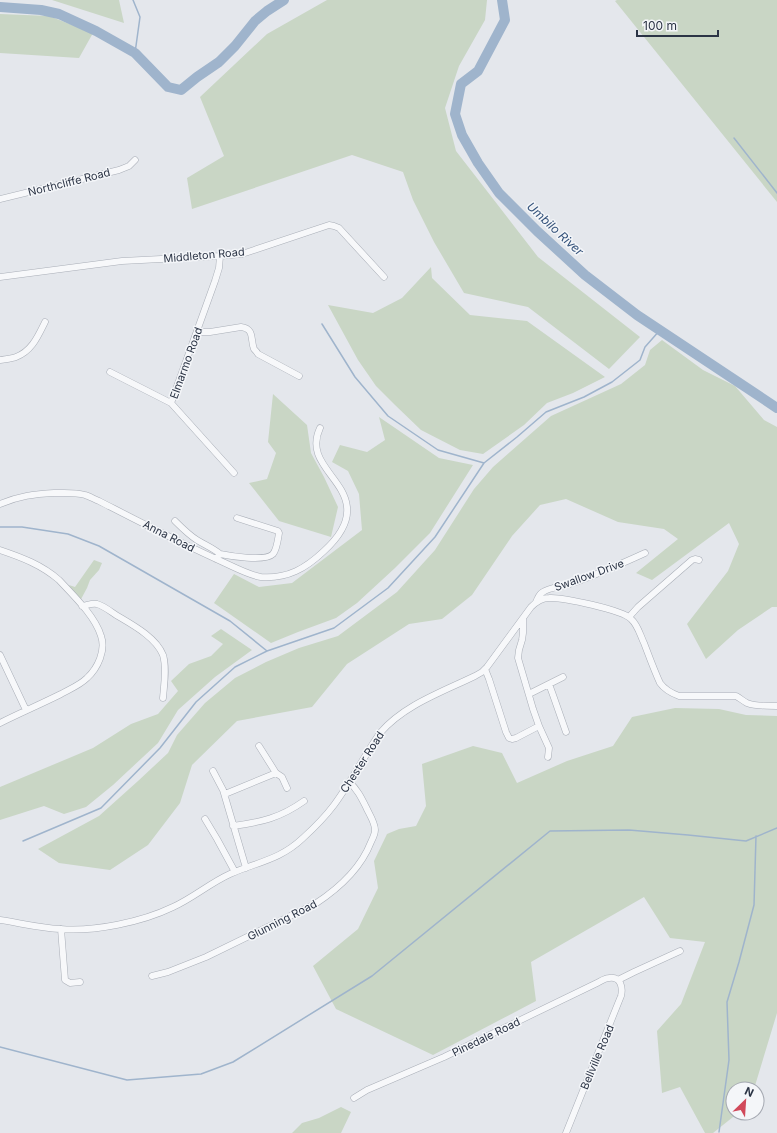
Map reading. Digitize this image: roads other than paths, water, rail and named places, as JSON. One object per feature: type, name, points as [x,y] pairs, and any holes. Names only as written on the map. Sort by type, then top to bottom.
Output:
[{"type":"street","name":"Northcliffe Road","points":[[0,199],[119,170],[129,166],[135,160]]},
{"type":"street","name":"Middleton Road","points":[[0,277],[122,261],[220,256],[245,253],[325,226],[334,226],[342,232],[384,277]]},
{"type":"street","name":"Elmarmo Road","points":[[220,256],[219,268],[215,281],[171,403],[234,473]]},
{"type":"street","points":[[0,360],[16,357],[28,350],[36,340],[45,322]]},
{"type":"street","points":[[197,332],[210,332],[245,327],[251,333],[254,348],[258,354],[299,376]]},
{"type":"street","points":[[110,372],[171,403]]},
{"type":"street","name":"Anna Road","points":[[0,504],[11,499],[38,494],[66,493],[84,495],[99,501],[188,546],[218,556],[256,576],[282,576],[307,566],[331,545],[336,540],[343,527],[347,515],[347,505],[342,491],[324,466],[317,450],[316,439],[320,428]]},
{"type":"street","points":[[175,521],[198,541],[215,549],[218,556],[262,558],[270,556],[274,551],[279,533],[278,531],[237,518]]},
{"type":"street","points":[[0,550],[26,559],[53,575],[66,587],[82,606],[97,626],[102,638],[101,654],[95,669],[88,677],[79,684],[50,700],[0,723]]},
{"type":"street","name":"Swallow Drive","points":[[536,602],[540,595],[545,591],[565,586],[612,568],[645,553]]},
{"type":"street","points":[[629,617],[638,607],[692,560],[699,560]]},
{"type":"street","points":[[536,602],[549,598],[560,598],[619,612],[629,617],[637,627],[656,674],[662,685],[670,693],[679,696],[736,696],[751,705],[777,706]]},
{"type":"street","name":"Chester Road","points":[[0,920],[61,929],[104,927],[125,923],[172,908],[217,880],[277,856],[294,846],[322,819],[330,809],[380,733],[389,723],[412,707],[475,676],[485,669],[536,602]]},
{"type":"street","points":[[82,606],[92,604],[101,605],[136,627],[154,642],[160,649],[163,656],[163,698]]},
{"type":"street","points":[[523,618],[523,635],[518,658],[539,726],[549,748],[548,757]]},
{"type":"street","points":[[0,655],[26,710]]},
{"type":"street","points":[[485,669],[509,738],[516,738],[539,726]]},
{"type":"street","points":[[529,694],[563,678]]},
{"type":"street","points":[[548,684],[566,732]]},
{"type":"street","points":[[259,746],[276,773],[282,777],[287,788]]},
{"type":"street","points":[[213,770],[224,794],[246,868]]},
{"type":"street","points":[[224,794],[276,773]]},
{"type":"street","name":"Glunning Road","points":[[152,976],[168,972],[206,957],[314,904],[326,897],[355,870],[367,851],[375,829],[373,821],[358,791],[349,782]]},
{"type":"street","points":[[233,826],[260,822],[281,815],[304,800]]},
{"type":"street","points":[[205,819],[235,872]]},
{"type":"street","points":[[61,929],[65,980],[70,983],[80,982]]},
{"type":"street","name":"Pinedale Road","points":[[354,1098],[367,1090],[444,1057],[597,983],[610,978],[618,980],[680,951]]},
{"type":"street","name":"Bellville Road","points":[[566,1133],[620,1002],[622,988],[618,980]]},
{"type":"waterway","points":[[133,0],[140,17],[135,53]]},
{"type":"waterway","name":"Umbilo River","points":[[0,7],[41,10],[59,14],[96,31],[135,53],[168,87],[181,90],[219,62],[235,46],[255,21],[284,0]]},
{"type":"waterway","name":"Umbilo River","points":[[502,0],[505,20],[478,71],[461,84],[455,114],[462,135],[478,163],[499,193],[537,231],[585,275],[637,315],[777,408]]},
{"type":"waterway","points":[[734,138],[777,193]]},
{"type":"waterway","points":[[322,324],[355,377],[388,416],[438,450],[484,463]]},
{"type":"waterway","points":[[23,841],[101,808],[160,748],[196,702],[235,667],[267,651],[334,628],[388,588],[435,537],[484,463],[546,412],[584,397],[612,382],[640,360],[645,347],[660,330]]},
{"type":"waterway","points":[[0,527],[22,527],[68,534],[99,546],[230,621],[267,651]]},
{"type":"waterway","points":[[0,1047],[127,1080],[201,1074],[233,1062],[372,976],[550,831],[629,830],[746,841],[777,828]]},
{"type":"waterway","points":[[719,1132],[729,1060],[727,1002],[754,905],[756,836]]}]
